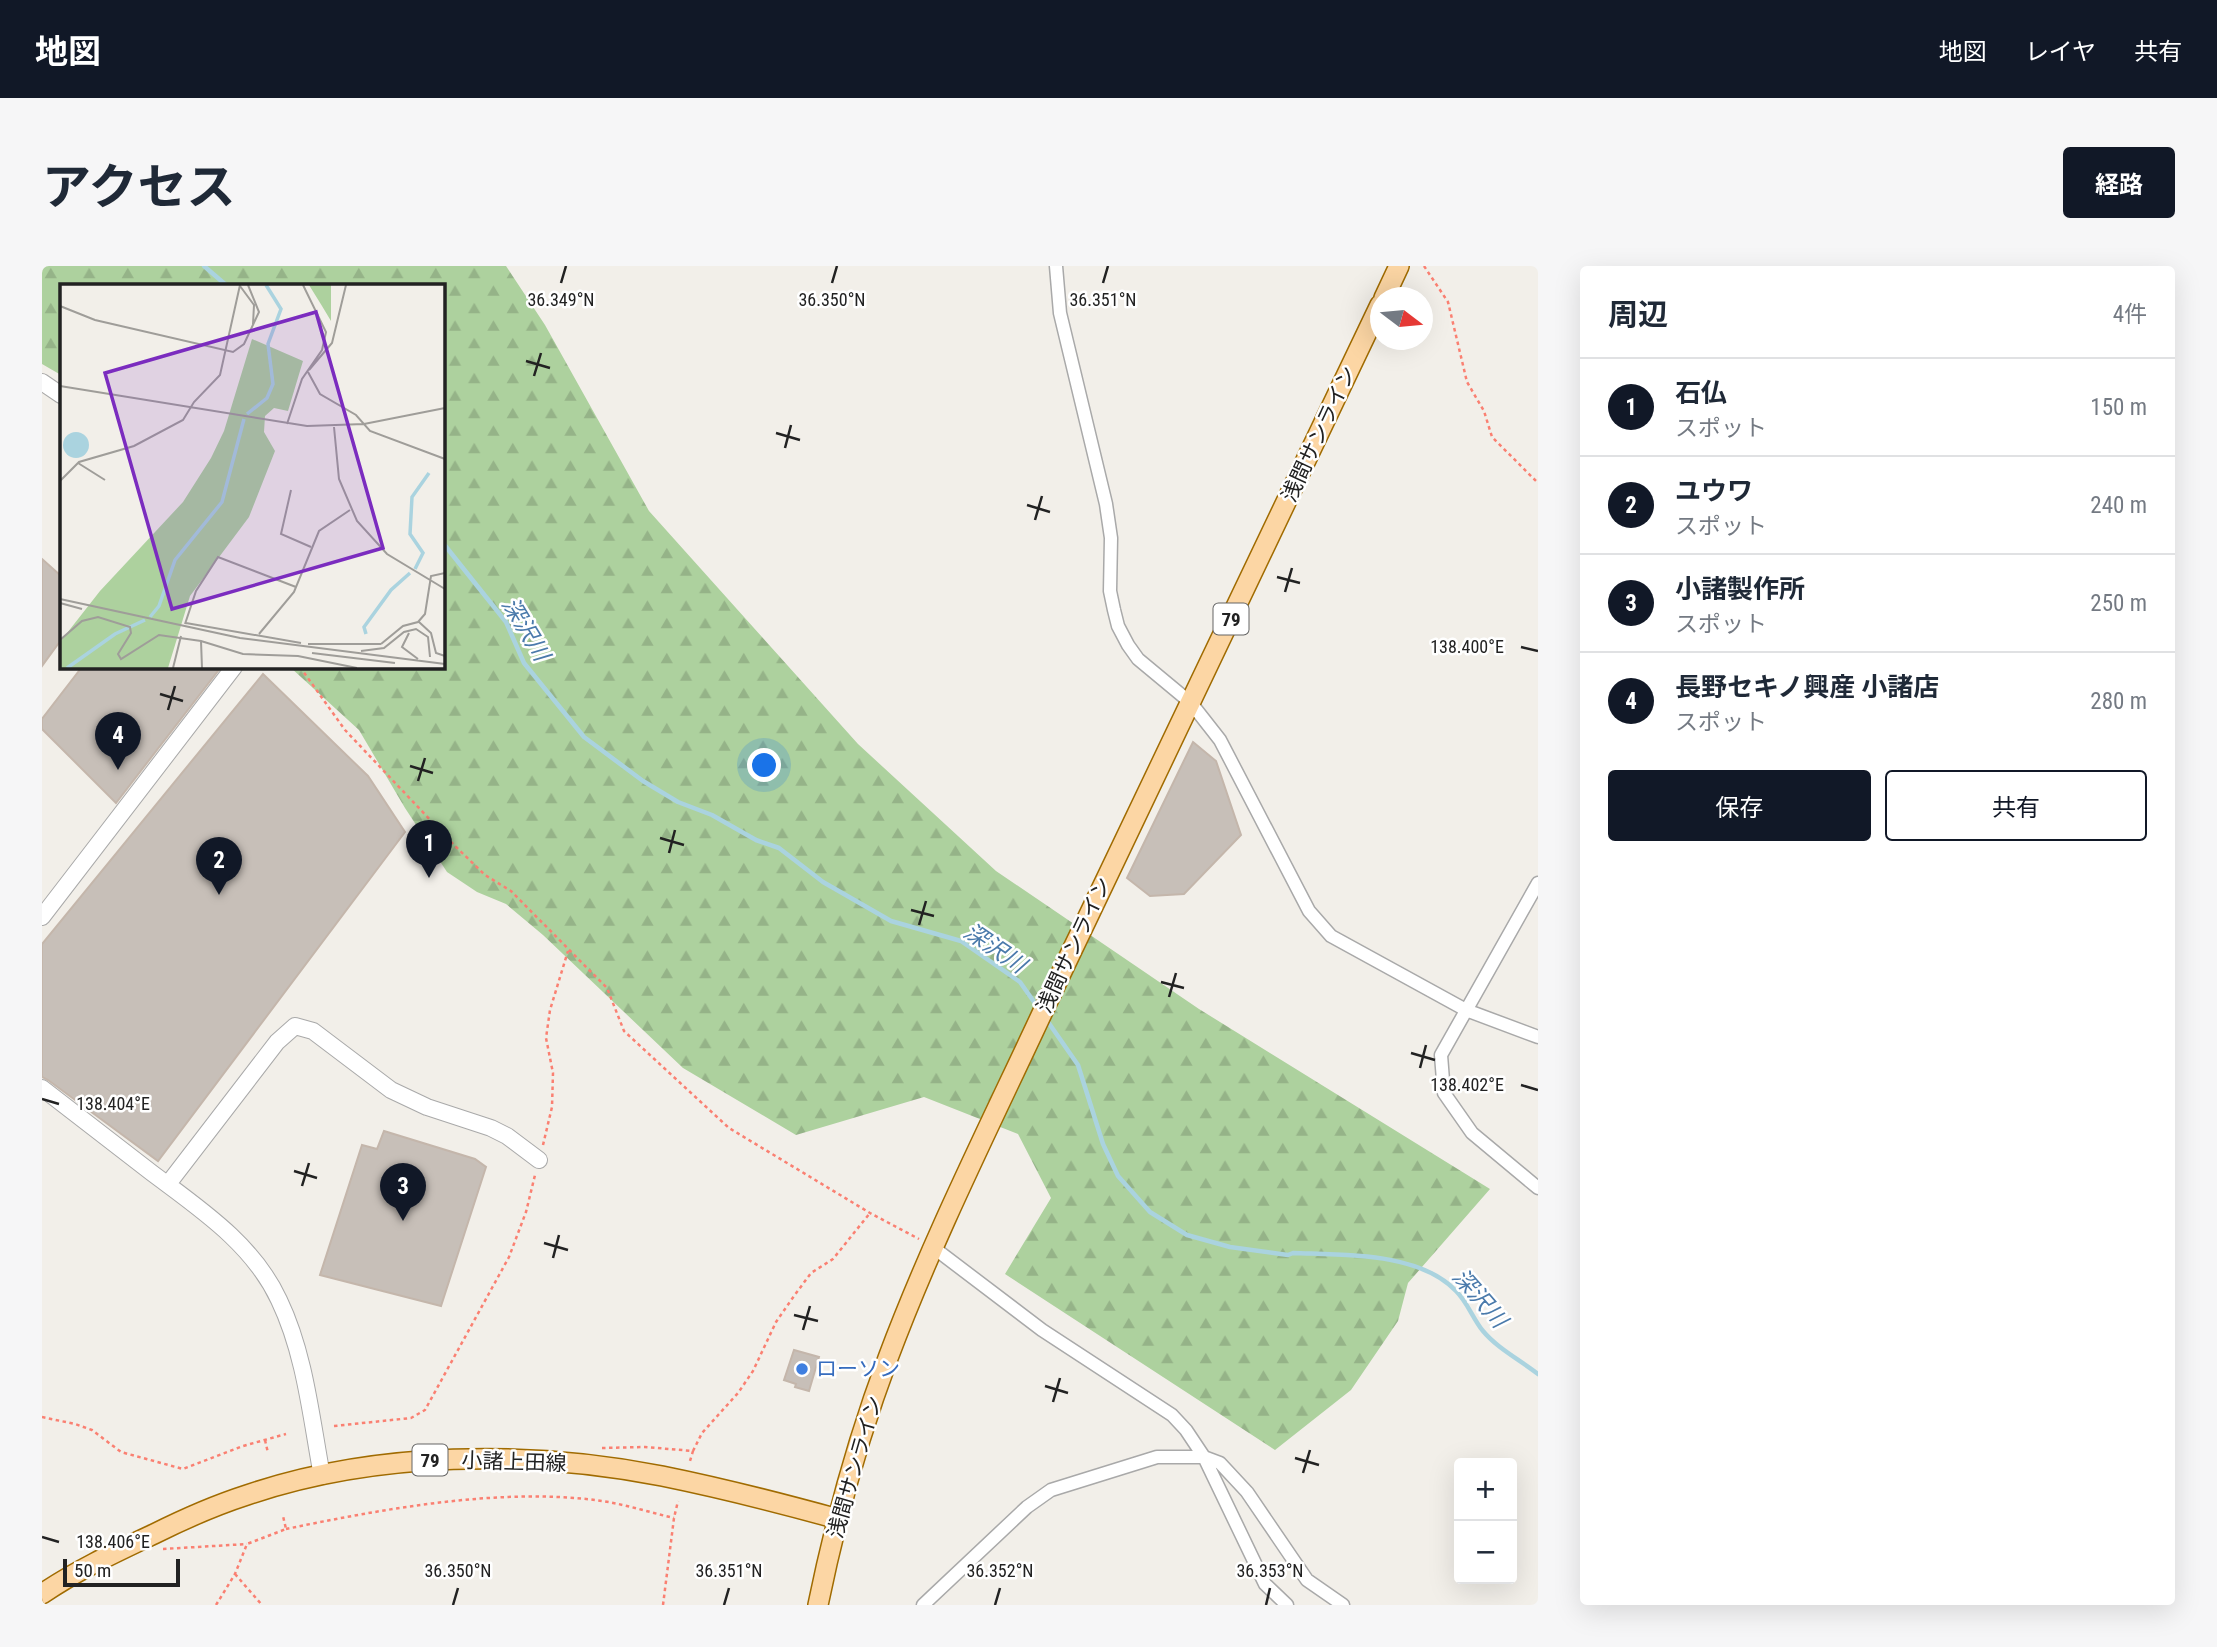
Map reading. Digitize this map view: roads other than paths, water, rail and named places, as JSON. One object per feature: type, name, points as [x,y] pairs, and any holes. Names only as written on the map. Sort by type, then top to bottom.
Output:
[{"type":"main road","points":[[1389,287],[1399,266]]},
{"type":"main road","name":"浅間サンライン","points":[[818,1605],[838,1519],[864,1430],[887,1361],[934,1248],[1080,932],[1370,328]]},
{"type":"main road","name":"小諸上田線","points":[[42,1594],[112,1553],[247,1495],[323,1476],[383,1465],[439,1460],[523,1460],[595,1466],[661,1476],[838,1519]]},
{"type":"street","points":[[1056,266],[1060,313],[1106,503],[1111,538],[1111,591],[1118,626],[1128,645],[1138,659],[1191,703],[1220,740],[1309,911],[1331,936],[1466,1010],[1538,1037]]},
{"type":"street","points":[[42,382],[60,395]]},
{"type":"street","points":[[42,917],[233,668]]},
{"type":"street","points":[[1538,883],[1441,1055],[1444,1093],[1472,1133],[1538,1188]]},
{"type":"street","points":[[168,1184],[277,1042],[295,1026],[313,1031],[391,1090],[427,1107],[508,1136],[539,1160]]},
{"type":"street","points":[[42,1088],[168,1184],[229,1233],[250,1255],[278,1297],[290,1324],[323,1476]]},
{"type":"street","points":[[934,1248],[1042,1330],[1172,1415],[1204,1457],[1265,1584],[1287,1605]]},
{"type":"street","points":[[923,1605],[1027,1507],[1051,1490],[1157,1457],[1204,1457],[1220,1463],[1247,1492],[1307,1580],[1343,1605]]},
{"type":"waterway","name":"深沢川","points":[[204,266],[225,284]]},
{"type":"waterway","name":"深沢川","points":[[444,544],[506,622],[524,663],[584,737],[643,781],[678,802],[712,815],[756,840],[779,848],[823,882],[891,921],[961,941],[1020,982],[1039,1009]]},
{"type":"waterway","name":"深沢川","points":[[1046,1019],[1078,1065],[1103,1144],[1118,1176],[1150,1212],[1187,1235],[1230,1247],[1288,1255],[1335,1254],[1380,1258],[1422,1269],[1440,1278],[1456,1291],[1489,1337],[1538,1374]]},
{"type":"place","name":"長野セキノ興産 小諸店","points":[[118,770]]},
{"type":"place","name":"石仏","points":[[429,878]]},
{"type":"place","name":"ユウワ","points":[[219,895]]},
{"type":"place","name":"小諸製作所","points":[[403,1221]]},
{"type":"place","name":"ローソン","points":[[802,1369]]}]
